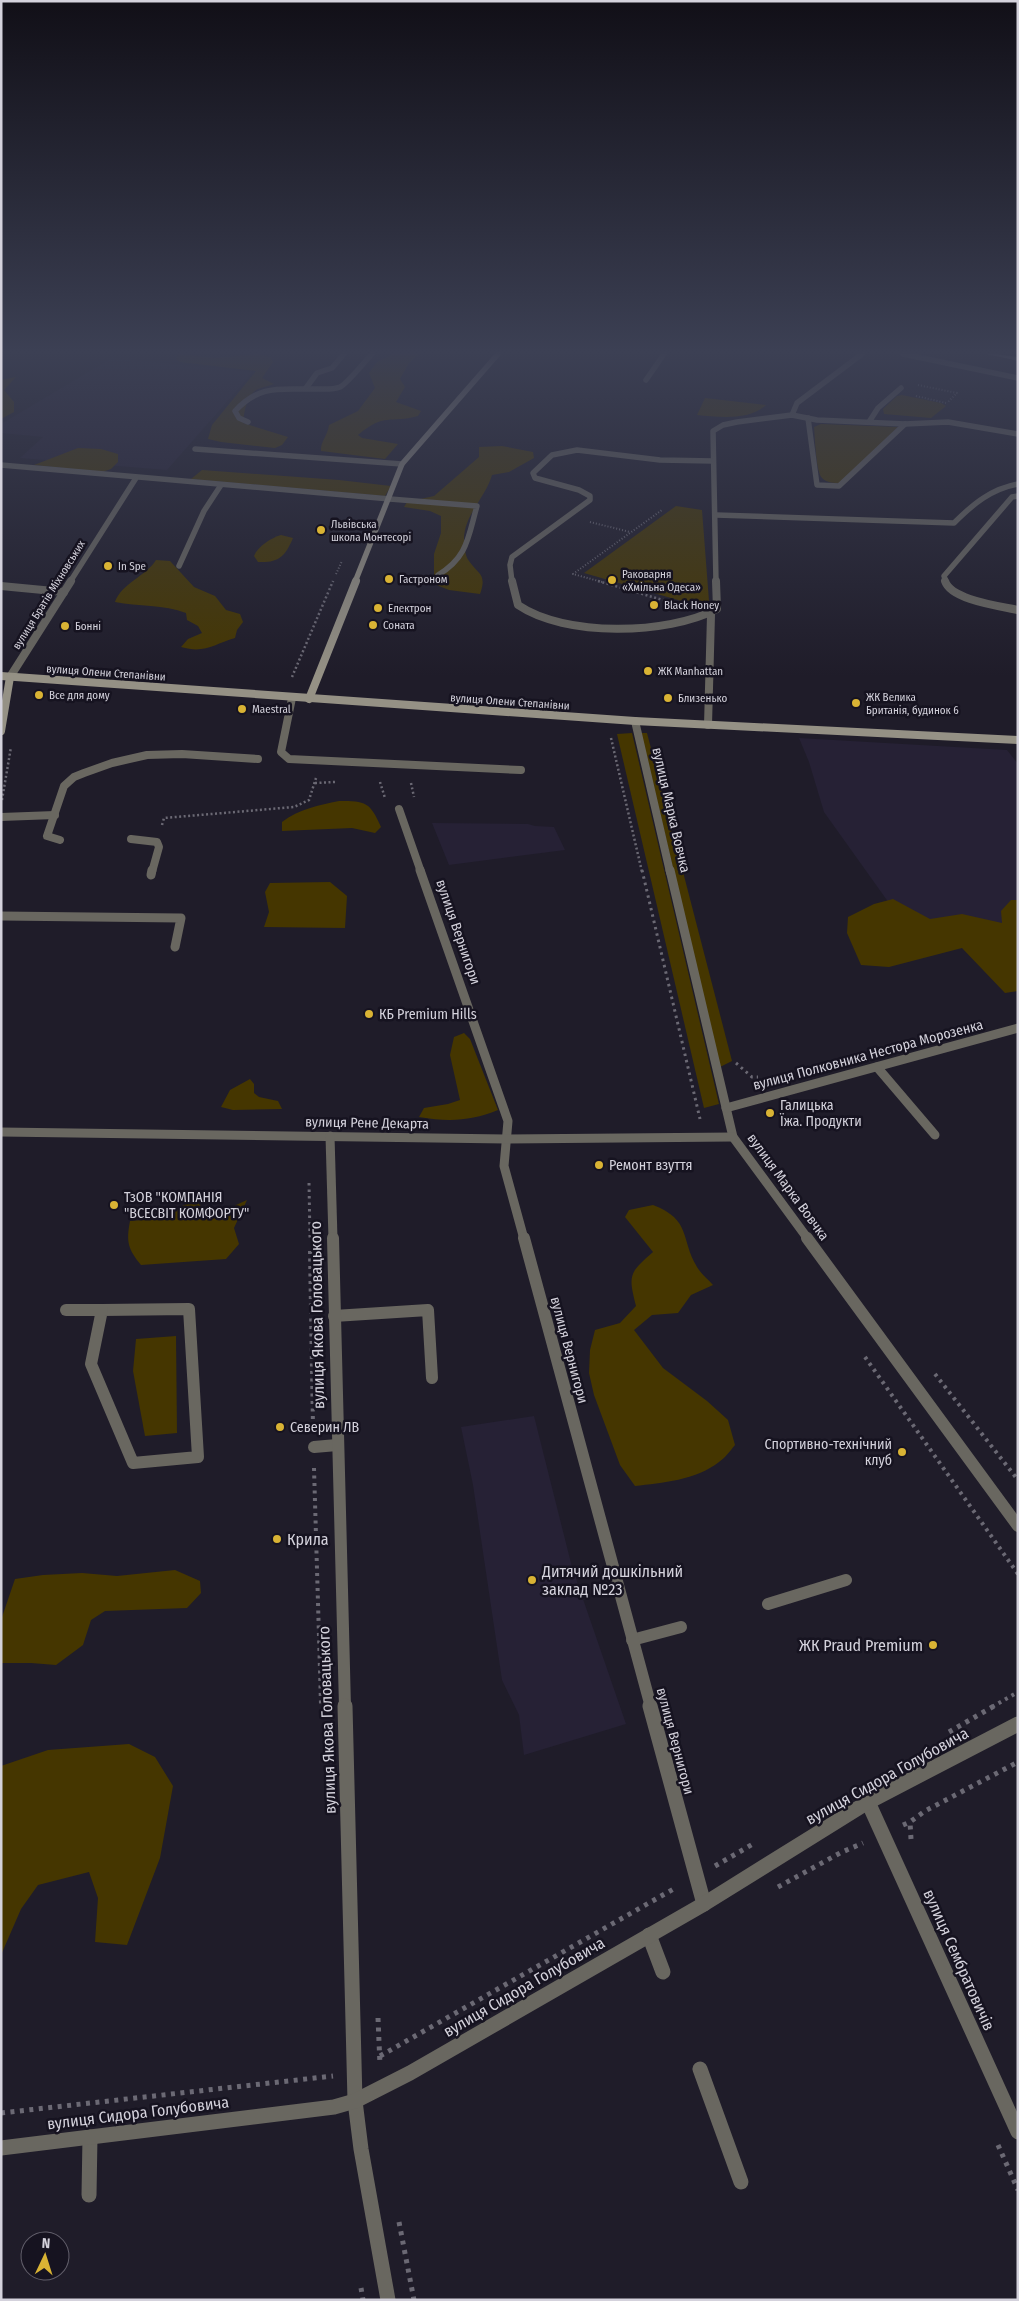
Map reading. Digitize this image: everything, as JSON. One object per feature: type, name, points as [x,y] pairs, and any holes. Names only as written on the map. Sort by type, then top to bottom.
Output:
[{"type":"street","points":[[366,461],[402,464]]},
{"type":"street","points":[[309,699],[404,461]]},
{"type":"street","points":[[545,461],[533,473],[535,478],[579,490],[590,496],[590,500],[512,556],[510,562],[514,594],[518,605],[530,613],[565,624],[587,627],[660,626],[711,615],[717,609],[719,602],[713,461]]},
{"type":"street","points":[[814,461],[817,484],[832,486],[839,486],[865,461]]},
{"type":"street","points":[[1,465],[477,506],[464,551],[451,567],[438,575]]},
{"type":"street","name":"вулиця Братів Міхновських","points":[[1,731],[10,677],[136,478]]},
{"type":"street","points":[[716,515],[954,523],[988,491],[1005,485],[1018,484]]},
{"type":"street","points":[[179,566],[204,511],[221,485]]},
{"type":"street","points":[[1018,496],[1012,497],[944,576],[947,586],[956,594],[1018,610]]},
{"type":"street","points":[[1,586],[64,592]]},
{"type":"street","points":[[708,725],[711,615]]},
{"type":"street","name":"вулиця Олени Степанівни","points":[[1,676],[635,721],[1018,740]]},
{"type":"street","points":[[292,698],[281,752],[289,759],[299,761],[521,770]]},
{"type":"street","name":"вулиця Марка Вовчка","points":[[635,721],[733,1137],[1018,1526]]},
{"type":"street","points":[[60,840],[47,836],[64,786],[74,777],[112,763],[147,755],[182,754],[258,759]]},
{"type":"street","name":"вулиця Вернигори","points":[[399,809],[508,1121],[504,1166],[704,1904]]},
{"type":"street","points":[[1,817],[55,815]]},
{"type":"street","points":[[131,840],[157,842],[159,847],[151,875]]},
{"type":"street","points":[[1,916],[182,918],[175,947]]},
{"type":"street","name":"вулиця Полковника Нестора Морозенка","points":[[726,1108],[1018,1028]]},
{"type":"street","points":[[877,1066],[935,1135]]},
{"type":"street","name":"вулиця Рене Декарта","points":[[1,1132],[506,1139],[733,1137]]},
{"type":"street","name":"вулиця Якова Головацького","points":[[330,1136],[354,2068],[361,2149],[388,2300]]},
{"type":"street","points":[[66,1310],[189,1309],[198,1458],[133,1463],[91,1364],[102,1310]]},
{"type":"street","points":[[334,1316],[428,1310],[432,1378]]},
{"type":"street","points":[[314,1447],[337,1445]]},
{"type":"street","points":[[768,1604],[846,1580]]},
{"type":"street","points":[[632,1640],[681,1627]]},
{"type":"street","name":"вулиця Сидора Голубовича","points":[[1,2148],[334,2107],[356,2100],[410,2073],[704,1904],[868,1802],[1018,1724]]},
{"type":"street","name":"вулиця Сембратовичів","points":[[868,1802],[1018,2132]]},
{"type":"street","points":[[649,1935],[663,1972]]},
{"type":"street","points":[[700,2069],[741,2182]]},
{"type":"street","points":[[89,2195],[90,2137]]},
{"type":"path","points":[[662,510],[573,574],[676,604]]},
{"type":"path","points":[[568,516],[630,532]]},
{"type":"path","points":[[292,680],[343,558]]},
{"type":"path","points":[[374,764],[387,806],[399,809]]},
{"type":"path","points":[[157,842],[164,818],[294,807],[308,800],[315,783],[317,770]]},
{"type":"path","points":[[315,783],[335,782]]},
{"type":"path","points":[[734,1054],[736,1063],[752,1077],[760,1077]]},
{"type":"path","points":[[309,1177],[314,1430]]},
{"type":"path","points":[[864,1355],[1018,1574]]},
{"type":"path","points":[[911,1845],[910,1822],[926,1811],[1018,1762]]},
{"type":"path","points":[[1,2113],[332,2077],[354,2068],[759,1841]]},
{"type":"shaded area","points":[[43,461],[118,461],[111,469],[102,472],[34,465]]},
{"type":"shaded area","points":[[61,461],[175,461],[167,470]]},
{"type":"shaded area","points":[[474,461],[528,461],[509,472],[492,475],[471,514],[465,530],[465,550],[468,559],[481,575],[483,582],[480,594],[449,590],[434,584],[434,554],[441,533],[441,516],[430,511],[404,507],[407,502],[434,496]]},
{"type":"shaded area","points":[[817,461],[863,461],[841,483],[824,480],[818,469]]},
{"type":"shaded area","points":[[202,470],[339,480],[391,486],[385,496],[191,479]]},
{"type":"shaded area","points":[[676,506],[702,510],[709,601],[685,602],[584,573]]},
{"type":"shaded area","points":[[281,535],[293,538],[284,554],[276,560],[258,562],[254,556],[258,549],[269,540]]},
{"type":"shaded area","points":[[156,560],[170,561],[194,587],[215,596],[226,610],[240,614],[243,622],[237,630],[235,638],[203,649],[181,647],[188,639],[202,633],[198,626],[187,620],[186,613],[169,608],[115,602],[123,590],[152,566]]},
{"type":"shaded area","points":[[632,733],[719,1104],[704,1108],[617,734]]},
{"type":"shaded area","points":[[641,733],[647,733],[732,1061],[720,1067]]},
{"type":"shaded area","points":[[799,738],[1007,750],[1018,764],[1018,921],[919,945],[824,812],[809,762]]},
{"type":"shaded area","points":[[339,801],[366,805],[374,812],[381,827],[375,833],[352,828],[282,831],[282,822],[295,814]]},
{"type":"shaded area","points":[[432,823],[528,824],[554,827],[565,850],[449,865]]},
{"type":"shaded area","points":[[330,882],[347,896],[345,928],[264,927],[269,912],[265,892],[270,883]]},
{"type":"shaded area","points":[[893,899],[930,919],[962,914],[1002,923],[1001,911],[1011,900],[1018,900],[1018,991],[1005,993],[962,948],[889,967],[861,965],[847,933],[848,917],[874,904]]},
{"type":"shaded area","points":[[464,1033],[470,1039],[498,1110],[460,1120],[419,1117],[424,1108],[460,1100],[450,1055],[454,1037]]},
{"type":"shaded area","points":[[250,1079],[254,1084],[254,1093],[259,1097],[278,1101],[282,1109],[233,1110],[221,1107],[230,1090]]},
{"type":"shaded area","points":[[247,1200],[234,1228],[239,1244],[226,1259],[141,1265],[131,1250],[128,1240],[130,1221],[157,1219],[190,1202],[198,1203],[210,1216],[225,1214],[236,1205]]},
{"type":"shaded area","points":[[653,1205],[674,1217],[680,1224],[697,1267],[713,1285],[691,1295],[678,1313],[652,1315],[634,1330],[663,1368],[707,1401],[728,1420],[735,1445],[721,1460],[700,1473],[678,1480],[635,1486],[620,1465],[594,1395],[589,1373],[590,1350],[595,1330],[620,1323],[636,1306],[632,1287],[632,1275],[639,1265],[653,1252],[625,1217],[629,1210]]},
{"type":"shaded area","points":[[176,1336],[177,1433],[145,1436],[133,1371],[136,1339]]},
{"type":"shaded area","name":"Дитячий дошкільний заклад №23","points":[[534,1416],[572,1567],[626,1724],[524,1755],[519,1715],[502,1680],[473,1485],[461,1427]]},
{"type":"shaded area","points":[[175,1570],[200,1581],[201,1593],[187,1608],[105,1611],[91,1620],[83,1645],[56,1665],[1,1663],[1,1620],[15,1579],[82,1573],[117,1576]]},
{"type":"shaded area","points":[[129,1744],[155,1757],[173,1786],[160,1858],[127,1945],[95,1942],[98,1898],[89,1872],[38,1885],[21,1909],[1,1955],[1,1766],[48,1750]]},
{"type":"place","name":"Львівська школа Монтесорі","points":[[321,530]]},
{"type":"place","name":"In Spe","points":[[108,566]]},
{"type":"place","name":"Гастроном","points":[[389,579]]},
{"type":"place","name":"Раковарня «Хмільна Одеса»","points":[[612,580]]},
{"type":"place","name":"Black Honey","points":[[654,605]]},
{"type":"place","name":"Електрон","points":[[378,608]]},
{"type":"place","name":"Соната","points":[[373,625]]},
{"type":"place","name":"Бонні","points":[[65,626]]},
{"type":"place","name":"ЖК Manhattan","points":[[648,671]]},
{"type":"place","name":"Все для дому","points":[[39,695]]},
{"type":"place","name":"Близенько","points":[[668,698]]},
{"type":"place","name":"ЖК Велика Британія, будинок 6","points":[[856,703]]},
{"type":"place","name":"Maestral","points":[[242,709]]},
{"type":"place","name":"КБ Premium Hills","points":[[369,1014]]},
{"type":"place","name":"Галицька Їжа. Продукти","points":[[770,1113]]},
{"type":"place","name":"Ремонт взуття","points":[[599,1165]]},
{"type":"place","name":"ТзОВ \"КОМПАНІЯ \"ВСЕСВІТ КОМФОРТУ\"","points":[[114,1205]]},
{"type":"place","name":"Северин ЛВ","points":[[280,1427]]},
{"type":"place","name":"Спортивно-технічний клуб","points":[[902,1452]]},
{"type":"place","name":"Крила","points":[[277,1539]]},
{"type":"place","name":"Дитячий дошкільний заклад №23","points":[[532,1580]]},
{"type":"place","name":"ЖК Praud Premium","points":[[933,1645]]}]
